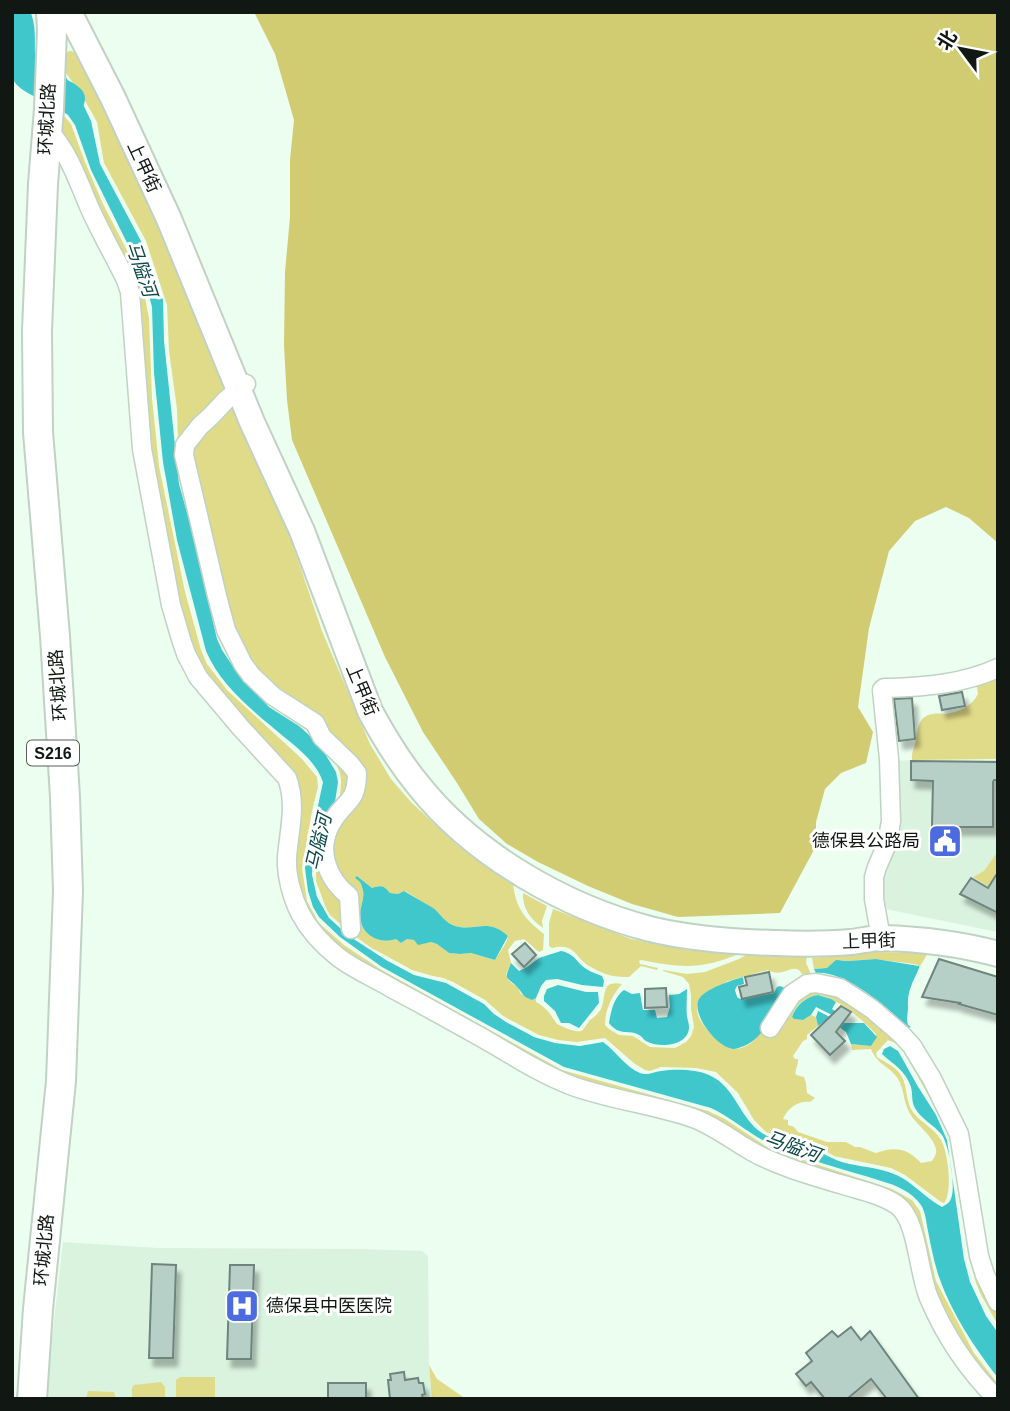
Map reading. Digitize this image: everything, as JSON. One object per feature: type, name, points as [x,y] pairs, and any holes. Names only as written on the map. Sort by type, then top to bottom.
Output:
[{"type":"main road","name":"环城北路","points":[[32,1399],[38,1309],[61,1081],[68,891],[55,636],[37,432],[37,331],[45,115],[45,58],[38,12]]},
{"type":"main road","name":"环城北路","points":[[45,58],[52,30],[51,12]]},
{"type":"main road","name":"环城北路","points":[[24,1399],[56,1016],[60,891],[45,625],[27,432],[27,332],[45,115]]},
{"type":"street","name":"上甲街","points":[[69,12],[113,98],[242,386],[260,418],[310,528],[377,707],[390,733],[425,780],[445,801],[487,840],[552,881],[620,910],[654,920],[705,929],[830,931],[879,927],[944,934],[998,944]]},
{"type":"street","name":"上甲街","points":[[79,12],[177,215],[242,386],[252,422],[302,531],[370,711],[383,736],[418,785],[438,807],[498,858],[547,890],[617,919],[702,938],[778,943],[851,942],[879,938],[961,946],[998,954]]},
{"type":"street","points":[[45,115],[130,292],[142,449],[171,605],[184,646],[192,667],[206,687],[288,778],[292,802],[288,873],[294,899],[309,928],[323,944],[353,967],[553,1077],[586,1090],[695,1119],[710,1125],[754,1153],[793,1169],[873,1194],[900,1208],[910,1221],[920,1271],[934,1310],[955,1349],[997,1399]]},
{"type":"street","points":[[242,386],[200,426],[185,445],[184,454],[226,630],[243,664],[273,696],[315,723],[322,737],[357,774],[355,793],[332,822],[323,849],[331,876],[349,896],[351,929]]},
{"type":"street","points":[[879,927],[874,899],[874,877],[887,844],[891,821],[889,760],[882,691],[884,688],[923,687],[977,677],[998,668]]},
{"type":"street","points":[[770,1028],[792,994],[807,984],[816,983],[840,988],[854,997],[890,1024],[912,1046],[959,1134],[979,1256],[996,1295]]},
{"type":"shaded area","points":[[254,12],[998,12],[998,543],[969,518],[946,507],[915,521],[889,551],[869,628],[858,707],[873,732],[866,763],[841,773],[825,789],[816,822],[816,846],[780,913],[678,917],[632,904],[538,862],[507,844],[479,819],[423,732],[385,657],[292,440],[284,345],[285,272],[294,120],[275,54]]},
{"type":"shaded area","points":[[69,51],[76,54],[90,78],[184,277],[228,391],[194,430],[181,453],[223,629],[241,666],[270,697],[313,725],[319,737],[353,773],[352,795],[328,825],[321,849],[328,874],[334,885],[346,896],[350,931],[353,930],[351,897],[336,881],[327,861],[326,845],[330,831],[355,797],[360,786],[359,774],[352,763],[327,739],[316,722],[274,695],[244,662],[228,630],[186,460],[188,443],[230,399],[279,504],[322,631],[370,744],[391,779],[411,802],[458,846],[513,884],[522,913],[544,934],[543,950],[539,952],[524,939],[515,941],[508,950],[511,963],[506,974],[508,980],[521,994],[532,1000],[536,998],[536,1002],[546,1009],[557,1024],[577,1031],[583,1030],[600,1011],[607,987],[615,983],[622,984],[610,1003],[605,1025],[619,1035],[633,1036],[650,1047],[675,1048],[686,1042],[694,1027],[691,995],[689,984],[683,977],[663,970],[687,974],[705,972],[748,954],[807,956],[806,963],[811,974],[807,980],[799,970],[793,969],[777,973],[768,970],[728,981],[700,998],[697,1010],[700,1019],[724,1045],[740,1048],[750,1043],[769,1023],[767,1031],[772,1032],[797,998],[807,991],[821,989],[837,991],[892,1031],[908,1050],[954,1133],[970,1236],[983,1284],[998,1313],[998,1325],[976,1283],[968,1253],[954,1144],[904,1052],[897,1044],[888,1040],[876,1053],[877,1057],[900,1074],[911,1109],[941,1140],[946,1153],[948,1172],[947,1198],[944,1203],[891,1168],[834,1156],[811,1143],[766,1132],[754,1120],[738,1093],[716,1072],[696,1068],[661,1067],[645,1070],[605,1038],[576,1042],[539,1035],[503,1016],[485,1000],[453,982],[412,970],[370,947],[348,931],[330,915],[316,881],[316,855],[322,835],[340,796],[340,773],[334,759],[311,733],[277,710],[242,675],[222,643],[182,474],[167,305],[146,241],[104,163],[97,122],[60,64],[63,55]],"holes":[[[357,876],[372,888],[382,886],[390,893],[398,894],[405,891],[455,926],[487,926],[500,930],[508,936],[507,941],[495,960],[471,953],[449,953],[431,942],[418,944],[407,939],[401,943],[396,939],[377,939],[367,933],[361,922],[363,894]],[[819,995],[850,1010],[876,1034],[871,1046],[851,1044],[852,1050],[871,1049],[876,1058],[896,1076],[909,1112],[935,1146],[936,1153],[932,1161],[921,1163],[906,1151],[889,1150],[876,1153],[846,1142],[827,1142],[798,1132],[788,1125],[788,1120],[783,1119],[793,1106],[815,1098],[807,1093],[804,1077],[796,1075],[798,1059],[793,1056],[807,1039],[807,1035],[818,1026],[816,1017],[811,1015],[803,1020],[792,1017],[802,1002]]]},
{"type":"shaded area","points":[[57,116],[65,117],[71,124],[103,204],[133,262],[144,293],[149,318],[152,398],[159,466],[185,592],[201,650],[207,664],[227,690],[302,759],[317,777],[318,787],[302,868],[307,901],[319,923],[344,945],[380,969],[562,1070],[708,1111],[770,1149],[892,1189],[912,1200],[920,1211],[936,1281],[974,1353],[998,1384],[998,1391],[982,1375],[938,1305],[915,1218],[843,1179],[555,1072],[332,946],[304,910],[294,860],[300,787],[291,769],[207,680],[184,628],[156,506],[137,325],[59,134]]},
{"type":"shaded area","points":[[998,678],[998,759],[912,760],[920,722],[926,716],[965,708],[978,694],[977,687],[970,684]]},
{"type":"shaded area","name":"德保县公路局","points":[[998,760],[998,932],[890,910],[881,901],[879,892],[893,761]]},
{"type":"shaded area","points":[[998,851],[998,870],[995,874],[998,876],[998,893],[973,877],[984,871]]},
{"type":"shaded area","points":[[523,893],[547,906],[542,921],[543,928],[528,913]]},
{"type":"shaded area","points":[[553,909],[631,939],[687,950],[741,953],[727,959],[691,966],[641,960],[640,964],[658,968],[657,970],[641,966],[629,977],[609,975],[585,963],[566,947],[549,946],[549,923]]},
{"type":"shaded area","points":[[875,952],[928,953],[919,968],[914,964],[875,959],[842,960],[827,968],[814,969],[812,958]]},
{"type":"shaded area","name":"德保县中医医院","points":[[63,1242],[158,1248],[422,1251],[428,1256],[432,1399],[45,1399]]},
{"type":"shaded area","points":[[429,1365],[437,1379],[466,1399],[432,1399]]},
{"type":"shaded area","points":[[180,1377],[215,1377],[215,1399],[176,1399],[176,1380]]},
{"type":"shaded area","points":[[161,1382],[165,1387],[165,1399],[132,1399],[134,1385]]},
{"type":"shaded area","points":[[88,1391],[114,1392],[116,1399],[86,1399]]},
{"type":"water","points":[[61,70],[91,121],[100,164],[142,243],[163,300],[164,341],[179,484],[217,639],[238,674],[269,707],[308,734],[324,752],[336,772],[338,782],[335,802],[317,842],[312,875],[317,897],[329,918],[349,936],[386,960],[414,975],[446,983],[534,1037],[580,1046],[603,1042],[635,1071],[643,1074],[679,1070],[709,1075],[718,1080],[732,1095],[754,1127],[772,1138],[808,1146],[842,1162],[894,1174],[942,1207],[952,1197],[952,1177],[970,1282],[986,1316],[998,1333],[998,1378],[972,1342],[950,1304],[939,1277],[924,1211],[908,1193],[892,1185],[783,1150],[711,1108],[564,1067],[382,967],[340,937],[319,917],[308,891],[305,868],[323,782],[308,758],[234,692],[218,673],[206,651],[177,540],[163,462],[154,373],[152,307],[146,284],[91,170],[75,125],[62,111]]},
{"type":"water","points":[[357,876],[372,888],[382,886],[390,893],[398,894],[404,891],[433,908],[452,925],[494,927],[508,936],[495,960],[471,953],[449,953],[431,942],[418,945],[414,940],[407,939],[401,943],[396,939],[377,939],[367,933],[361,922],[363,894],[361,884],[355,878]]},
{"type":"water","points":[[561,951],[572,956],[587,970],[602,976],[603,987],[557,979],[546,980],[536,998],[532,1000],[507,978],[511,963],[519,971],[539,958]]},
{"type":"water","points":[[876,959],[919,966],[908,996],[907,1020],[911,1027],[908,1028],[878,1001],[852,984],[827,974],[816,973],[814,969],[827,968],[836,960]]},
{"type":"water","points":[[743,977],[744,984],[737,986],[735,990],[740,999],[774,993],[780,986],[790,990],[782,994],[761,1033],[744,1046],[733,1049],[713,1037],[702,1021],[698,1006],[702,995],[719,985]]},
{"type":"water","points":[[558,985],[598,992],[599,1003],[579,1028],[569,1023],[561,1023],[555,1011],[544,1001],[547,989]]},
{"type":"water","points":[[687,989],[689,1028],[684,1039],[679,1042],[653,1044],[635,1033],[617,1030],[609,1023],[615,1000],[624,990],[632,994],[640,993],[643,1010],[655,1010],[657,1018],[667,1017],[669,995],[679,994]]},
{"type":"water","points":[[818,995],[836,1002],[832,1015],[816,1007],[811,1015],[803,1020],[792,1017],[802,1002]]},
{"type":"water","points":[[818,1011],[842,1023],[864,1023],[877,1037],[871,1046],[851,1044],[846,1032],[828,1019],[818,1026]]},
{"type":"water","points":[[890,1046],[898,1051],[936,1115],[947,1140],[950,1158],[942,1135],[915,1108],[909,1081],[899,1068],[882,1054],[884,1049]]},
{"type":"building","points":[[962,692],[965,706],[942,710],[939,696]]},
{"type":"building","points":[[912,698],[915,739],[899,741],[894,699]]},
{"type":"building","points":[[911,761],[998,762],[998,780],[993,782],[993,827],[932,827],[933,781],[911,780]]},
{"type":"building","points":[[998,872],[998,913],[960,894],[971,878],[988,888]]},
{"type":"building","points":[[525,943],[536,955],[524,967],[512,954]]},
{"type":"building","points":[[939,959],[998,977],[998,1015],[960,1003],[922,997]]},
{"type":"building","points":[[769,972],[773,992],[742,999],[739,987],[747,985],[745,977]]},
{"type":"building","points":[[666,988],[667,1007],[645,1008],[645,989]]},
{"type":"building","points":[[841,1006],[851,1012],[836,1032],[845,1041],[830,1055],[811,1035]]},
{"type":"building","points":[[152,1264],[176,1265],[173,1358],[149,1358]]},
{"type":"building","points":[[230,1265],[254,1265],[251,1359],[227,1359]]},
{"type":"building","points":[[851,1327],[861,1340],[870,1331],[919,1399],[887,1399],[871,1379],[847,1399],[825,1399],[811,1382],[806,1386],[796,1374],[812,1361],[806,1353],[832,1331],[838,1337]]},
{"type":"building","points":[[404,1372],[405,1380],[418,1378],[419,1383],[423,1383],[423,1399],[390,1399],[390,1374]]},
{"type":"building","points":[[328,1383],[366,1383],[366,1399],[328,1399]]},
{"type":"waterway","name":"马隘河","points":[[15,12],[19,20],[24,72],[33,80],[71,99]]},
{"type":"place","name":"德保县公路局","points":[[945,841]]},
{"type":"place","name":"德保县中医医院","points":[[242,1306]]}]
